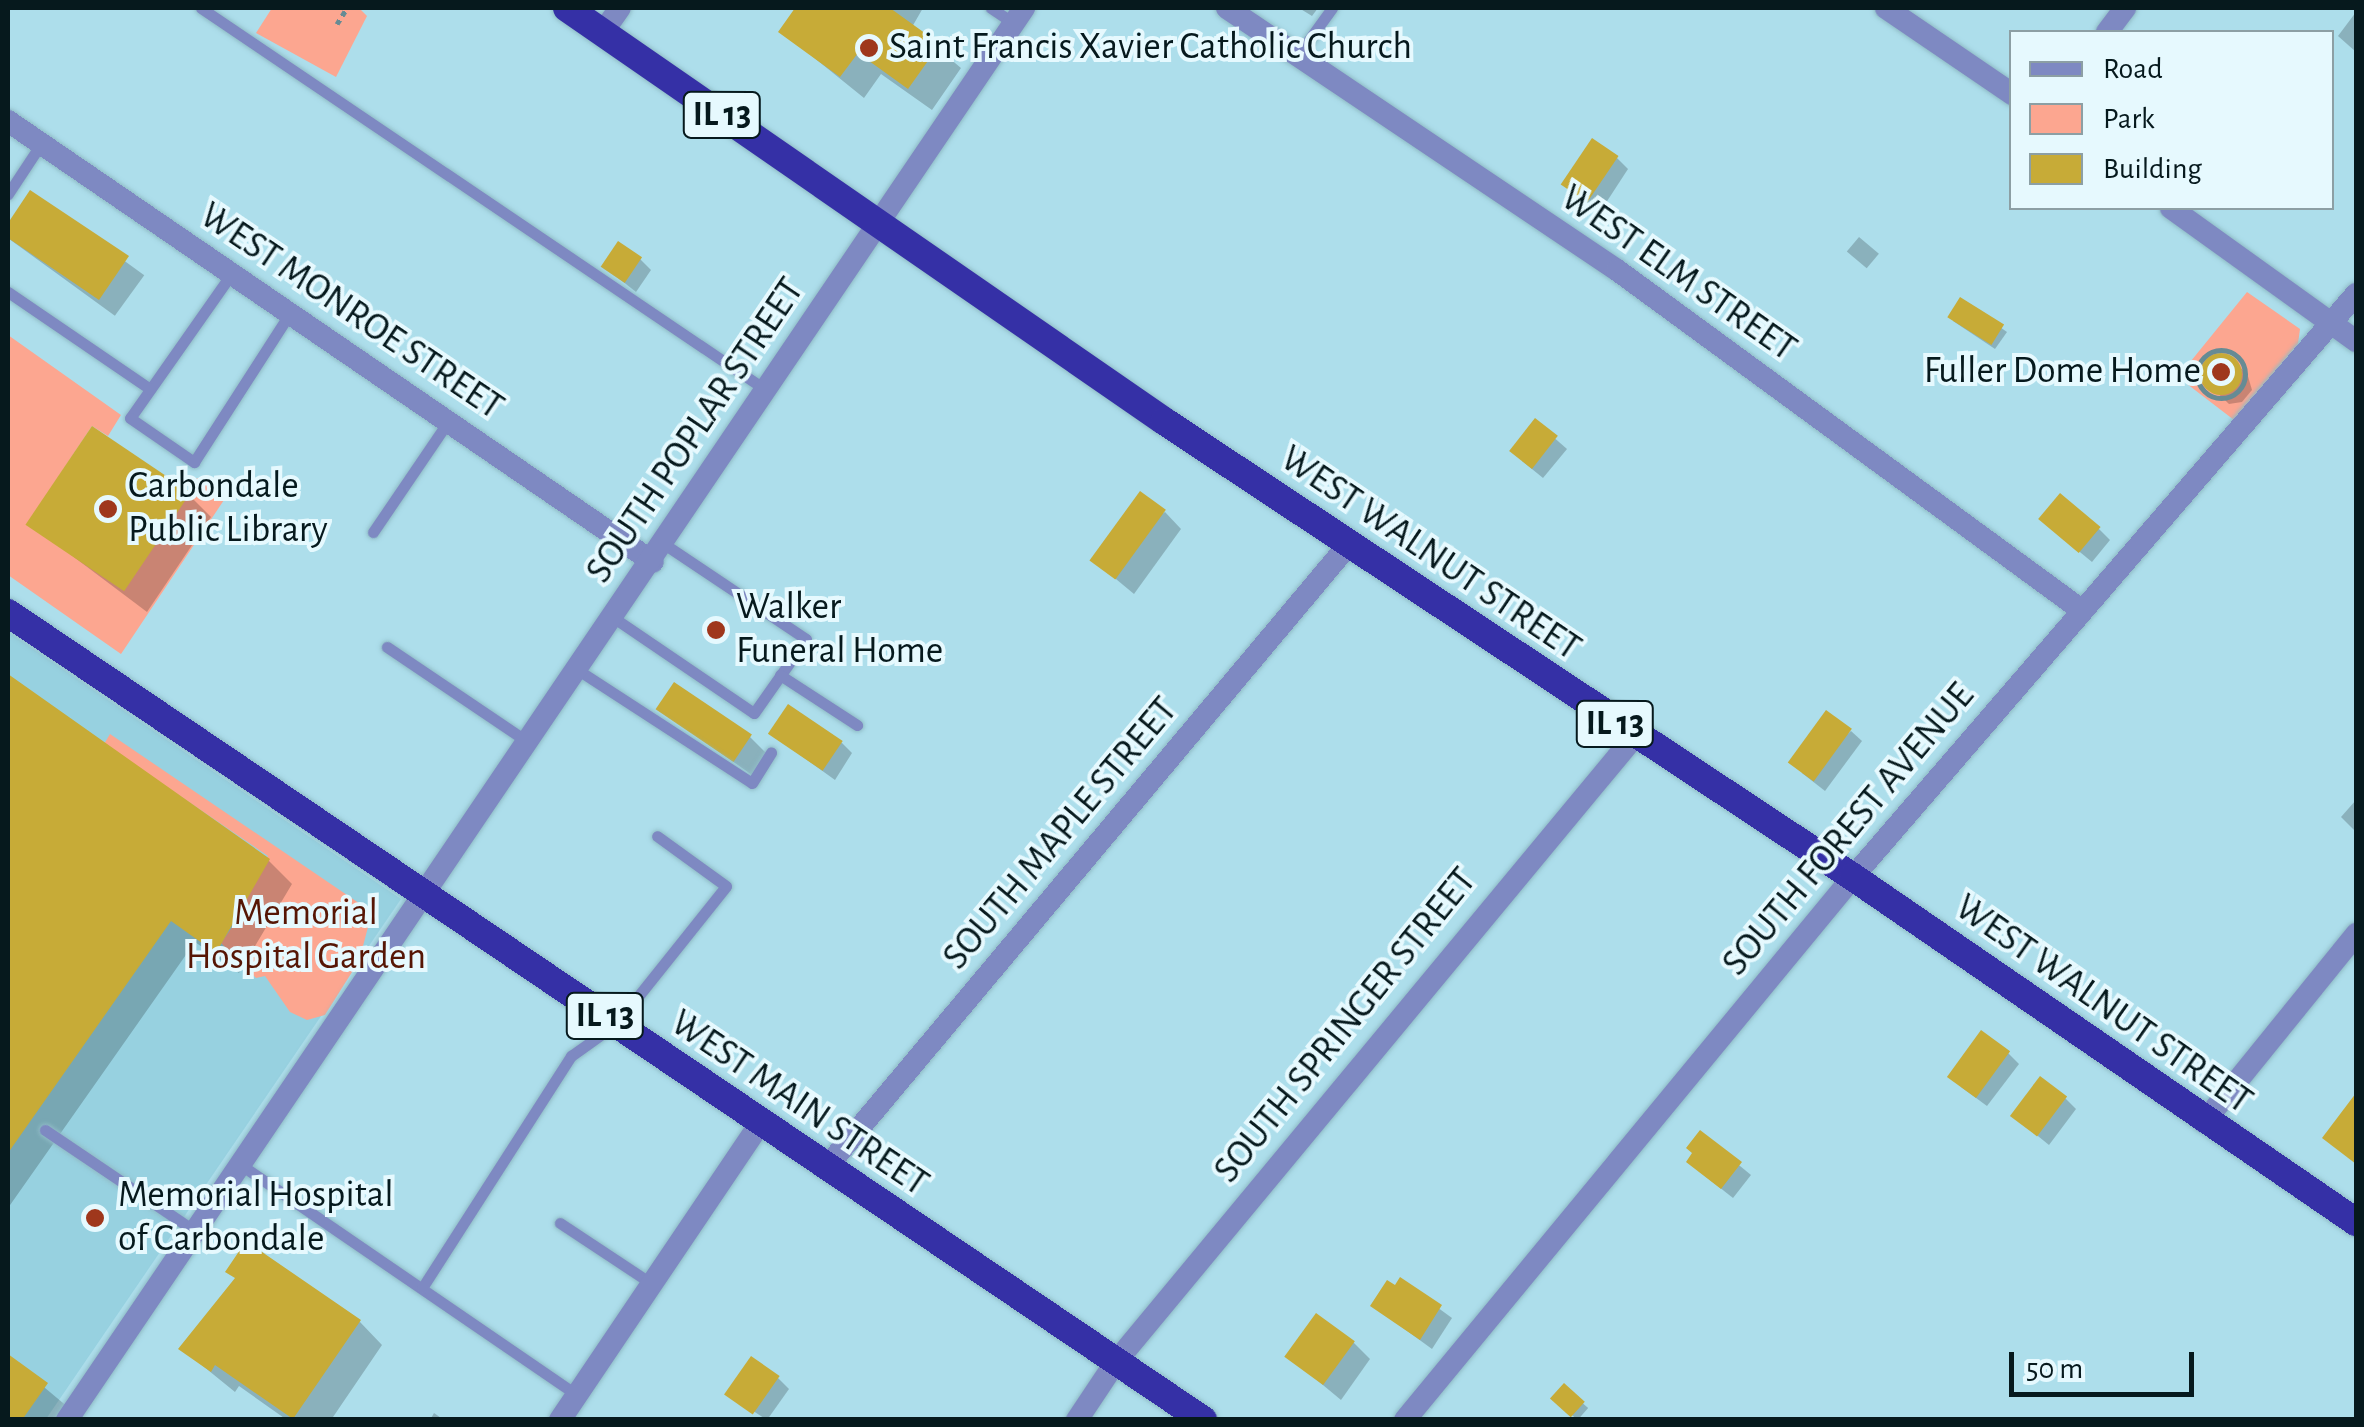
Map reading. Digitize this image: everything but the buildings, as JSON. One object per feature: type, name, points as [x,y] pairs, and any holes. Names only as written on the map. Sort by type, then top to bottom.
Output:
[{"type":"highway","name":"WEST WALNUT STREET","points":[[567,8],[1349,544],[1634,736],[1853,877],[2204,1122],[2355,1217]]},
{"type":"highway","name":"WEST MAIN STREET","points":[[8,613],[1202,1420]]},
{"type":"street","points":[[603,32],[620,8]]},
{"type":"street","name":"WEST ELM STREET","points":[[1227,8],[1617,270],[2080,609]]},
{"type":"street","points":[[1886,8],[2009,92]]},
{"type":"street","points":[[2109,30],[2125,8]]},
{"type":"street","name":"SOUTH POPLAR STREET","points":[[67,1420],[1019,15]]},
{"type":"street","name":"WEST MONROE STREET","points":[[8,121],[448,420],[658,553]]},
{"type":"street","points":[[2173,210],[2356,341]]},
{"type":"street","name":"SOUTH FOREST AVENUE","points":[[1405,1420],[1853,877],[2080,609],[2334,324],[2356,294]]},
{"type":"street","name":"SOUTH MAPLE STREET","points":[[826,1168],[1349,544]]},
{"type":"street","name":"SOUTH SPRINGER STREET","points":[[1077,1420],[1115,1363],[1634,736]]},
{"type":"street","points":[[2204,1122],[2356,934]]},
{"type":"street","points":[[560,1420],[760,1124]]},
{"type":"lane","points":[[200,8],[766,390]]},
{"type":"lane","points":[[991,8],[1019,15]]},
{"type":"lane","points":[[1298,55],[1332,8]]},
{"type":"lane","points":[[8,194],[41,144]]},
{"type":"lane","points":[[232,273],[130,418],[194,462],[290,312]]},
{"type":"lane","points":[[8,292],[150,389]]},
{"type":"lane","points":[[373,532],[448,420]]},
{"type":"lane","points":[[614,618],[754,713],[806,639],[658,553]]},
{"type":"lane","points":[[387,647],[528,742]]},
{"type":"lane","points":[[578,670],[752,783],[771,752]]},
{"type":"lane","points":[[780,675],[857,725]]},
{"type":"lane","points":[[422,1288],[571,1056],[590,1036],[616,1024],[726,886],[657,836]]},
{"type":"lane","points":[[45,1130],[196,1232]]},
{"type":"lane","points":[[240,1165],[577,1394]]},
{"type":"lane","points":[[560,1223],[652,1284]]},
{"type":"path","points":[[332,8],[342,16]]},
{"type":"path","points":[[337,24],[347,8]]},
{"type":"path","points":[[2230,352],[2244,369],[2242,385],[2231,395],[2208,396],[2199,382],[2198,367],[2207,354],[2230,352]]},
{"type":"shaded area","name":"Memorial Hospital of Carbondale","points":[[8,632],[401,899],[46,1419],[8,1419]]},
{"type":"green space","points":[[272,8],[359,8],[367,16],[336,77],[256,33]]},
{"type":"green space","points":[[2247,292],[2300,329],[2298,344],[2234,420],[2178,377]],"holes":[[[2218,353],[2232,355],[2242,371],[2237,387],[2222,395],[2209,391],[2200,374]]]},
{"type":"green space","points":[[8,335],[121,415],[108,436],[92,426],[27,524],[123,590],[197,478],[226,497],[121,654],[8,575]]},
{"type":"green space","name":"Memorial Hospital Garden","points":[[110,734],[372,912],[359,961],[325,1015],[307,1020],[290,1012],[265,976],[256,978],[221,943],[245,909],[237,901],[268,856],[104,744]]},
{"type":"place","name":"Saint Francis Xavier Catholic Church","points":[[869,48]]},
{"type":"place","name":"Fuller Dome Home","points":[[2221,372]]},
{"type":"place","name":"Carbondale Public Library","points":[[108,509]]},
{"type":"place","name":"Walker Funeral Home","points":[[716,630]]},
{"type":"place","name":"Memorial Hospital of Carbondale","points":[[95,1218]]}]
